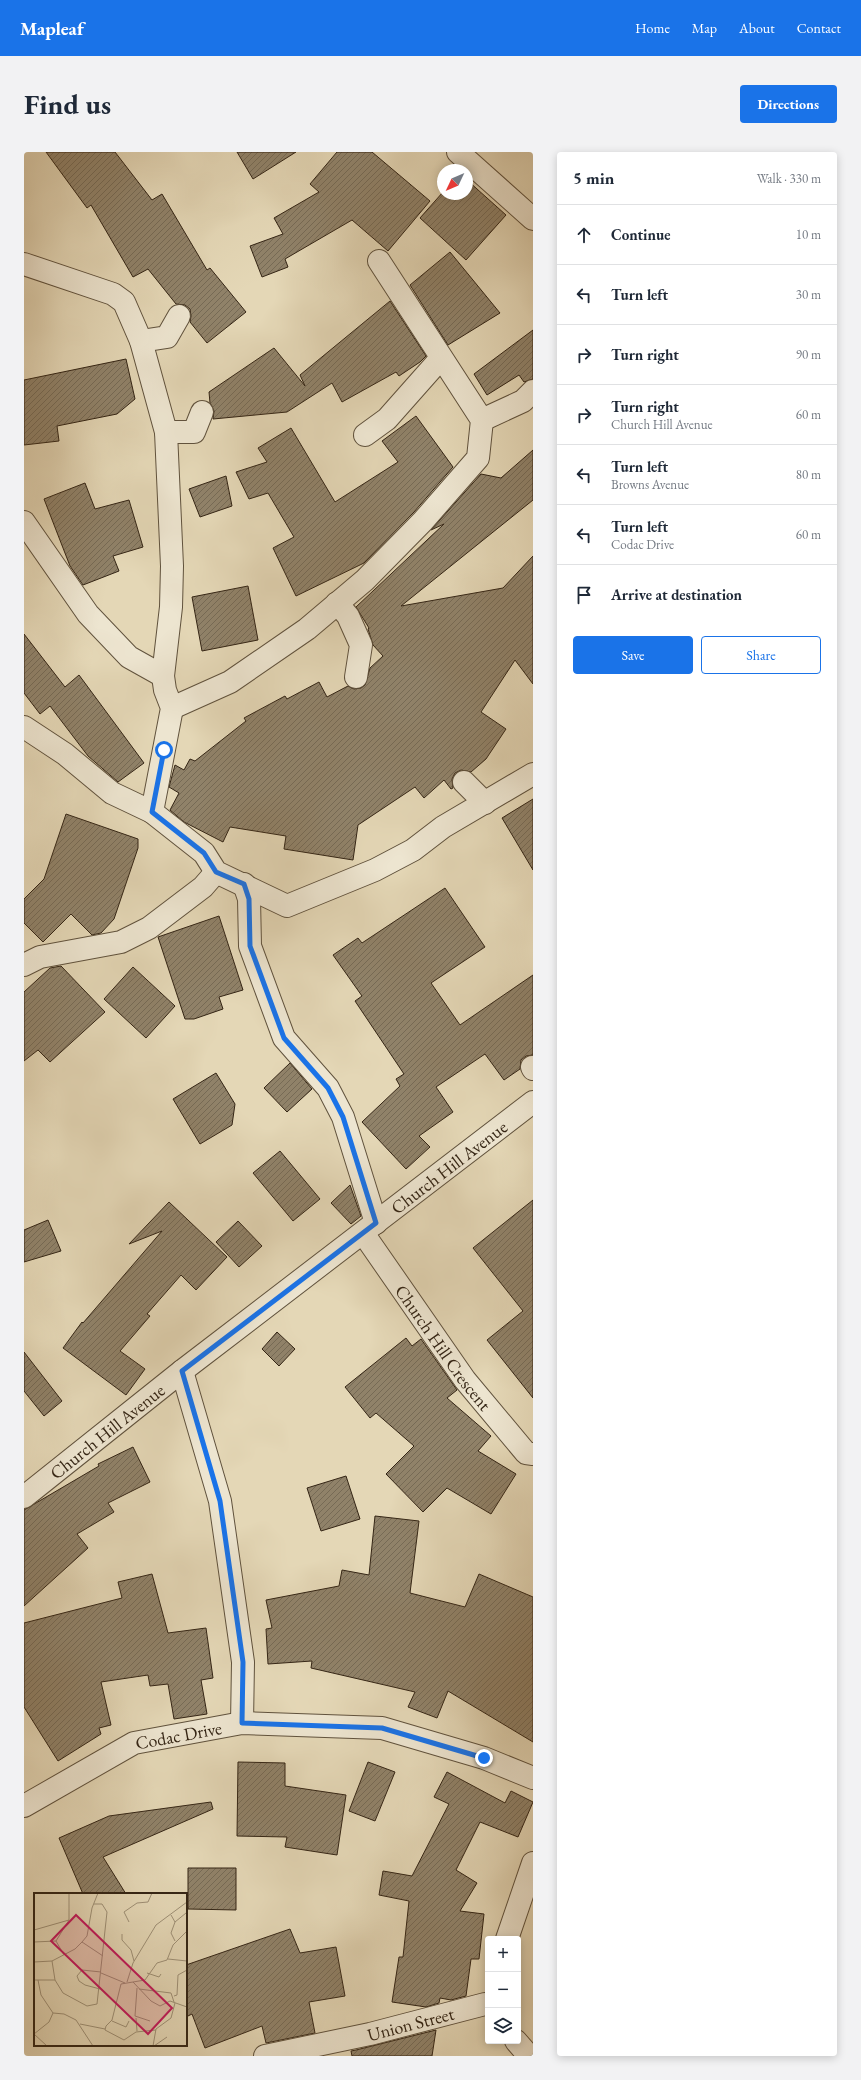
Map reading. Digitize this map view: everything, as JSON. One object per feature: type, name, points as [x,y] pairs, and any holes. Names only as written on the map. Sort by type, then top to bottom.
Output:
[{"type":"street","points":[[458,152],[533,219]]},
{"type":"street","points":[[172,708],[230,682],[306,629],[365,580],[405,540],[478,458],[482,420],[379,261]]},
{"type":"street","points":[[24,264],[113,294],[124,302],[140,341],[166,432],[172,566],[171,606],[163,676],[165,690],[172,708],[152,812]]},
{"type":"street","points":[[140,341],[167,337],[178,316]]},
{"type":"street","points":[[365,435],[387,419],[441,358]]},
{"type":"street","points":[[482,420],[522,402],[533,391]]},
{"type":"street","points":[[166,432],[194,432],[202,412]]},
{"type":"street","points":[[24,522],[88,614],[129,657],[163,676]]},
{"type":"street","points":[[337,603],[348,616],[361,645],[356,677]]},
{"type":"street","points":[[24,727],[65,754],[112,793],[152,812],[204,853],[216,872],[288,906],[374,870],[413,850],[443,827],[533,774]]},
{"type":"street","points":[[464,782],[485,802]]},
{"type":"street","points":[[24,966],[40,957],[121,942],[149,928],[203,887],[216,872]]},
{"type":"street","name":"Church Hill Crescent","points":[[244,884],[249,899],[250,946],[284,1038],[328,1088],[343,1117],[369,1228],[465,1380],[526,1453],[533,1454]]},
{"type":"street","name":"Church Hill Avenue","points":[[24,1497],[182,1371],[533,1102]]},
{"type":"street","points":[[182,1371],[220,1501],[243,1662],[242,1723]]},
{"type":"street","name":"Codac Drive","points":[[24,1806],[134,1743],[242,1723],[382,1728],[484,1758],[533,1778]]},
{"type":"street","points":[[508,1936],[533,1863]]},
{"type":"street","name":"Union Street","points":[[265,2056],[370,2034],[485,2004]]},
{"type":"street","points":[[519,2044],[529,2056]]},
{"type":"building","points":[[46,152],[115,152],[152,200],[162,194],[207,270],[210,268],[246,312],[207,343],[190,322],[190,309],[185,305],[176,304],[148,269],[133,277],[91,205],[87,208]]},
{"type":"building","points":[[237,152],[296,152],[253,179]]},
{"type":"building","points":[[337,152],[372,152],[430,201],[388,251],[352,220],[285,259],[288,267],[262,277],[250,246],[283,234],[274,218],[319,192],[310,184]]},
{"type":"building","points":[[473,185],[506,215],[466,260],[420,218],[437,199],[437,200],[473,200]]},
{"type":"building","points":[[450,252],[500,313],[448,345],[410,285]]},
{"type":"building","points":[[390,301],[426,356],[420,362],[399,376],[396,372],[342,402],[332,383],[287,412],[213,419],[214,411],[210,403],[209,392],[274,348],[305,386],[300,375]]},
{"type":"building","points":[[533,330],[533,379],[524,382],[519,375],[487,395],[474,374]]},
{"type":"building","points":[[126,359],[135,399],[117,414],[57,426],[59,441],[24,445],[24,380]]},
{"type":"building","points":[[416,416],[453,467],[414,512],[364,563],[296,596],[273,548],[294,537],[268,493],[249,499],[236,472],[267,462],[258,448],[291,428],[335,502],[398,462],[382,441]]},
{"type":"building","points":[[533,450],[533,500],[401,606],[503,588],[533,556],[533,684],[515,660],[481,712],[506,729],[486,759],[471,772],[461,770],[455,773],[452,779],[453,788],[451,789],[444,780],[424,798],[415,787],[358,825],[353,860],[284,849],[286,836],[230,827],[223,842],[184,822],[170,810],[179,793],[169,787],[175,765],[184,770],[190,759],[195,761],[246,721],[244,718],[285,696],[287,699],[319,682],[327,697],[348,686],[354,689],[361,688],[365,685],[370,668],[383,656],[373,645],[368,629],[369,628],[356,607],[444,524],[431,530],[481,474],[501,478]]},
{"type":"building","points":[[226,476],[232,506],[200,517],[189,489]]},
{"type":"building","points":[[85,483],[95,509],[129,500],[143,547],[113,556],[119,571],[83,585],[70,566],[44,499]]},
{"type":"building","points":[[248,586],[258,640],[202,651],[192,597]]},
{"type":"building","points":[[24,634],[65,687],[79,675],[144,763],[118,782],[88,756],[50,706],[40,714],[24,693]]},
{"type":"building","points":[[533,799],[533,870],[502,818]]},
{"type":"building","points":[[66,814],[138,839],[138,848],[114,919],[101,933],[92,935],[71,914],[43,942],[24,923],[24,899],[44,879]]},
{"type":"building","points":[[445,888],[485,947],[431,983],[460,1025],[533,975],[533,1055],[526,1056],[521,1060],[520,1069],[504,1080],[485,1054],[436,1087],[453,1112],[419,1136],[430,1147],[406,1169],[362,1122],[400,1086],[396,1079],[404,1074],[355,1001],[362,996],[333,955],[358,938],[362,943]]},
{"type":"building","points":[[219,916],[243,990],[219,997],[223,1009],[194,1019],[185,1019],[158,937]]},
{"type":"building","points":[[61,966],[105,1012],[50,1062],[38,1050],[24,1061],[24,992],[50,968]]},
{"type":"building","points":[[133,967],[175,1006],[146,1038],[104,999]]},
{"type":"building","points":[[290,1063],[312,1089],[287,1112],[264,1088]]},
{"type":"building","points":[[216,1073],[235,1104],[232,1125],[200,1144],[173,1099]]},
{"type":"building","points":[[280,1151],[320,1199],[293,1221],[253,1173]]},
{"type":"building","points":[[350,1185],[361,1216],[351,1224],[331,1203]]},
{"type":"building","points":[[533,1200],[533,1398],[487,1340],[523,1311],[473,1248]]},
{"type":"building","points":[[169,1202],[227,1257],[196,1290],[181,1275],[147,1314],[150,1316],[120,1351],[145,1369],[126,1395],[63,1348],[82,1322],[83,1323],[162,1231],[129,1244]]},
{"type":"building","points":[[48,1220],[61,1251],[24,1262],[24,1230]]},
{"type":"building","points":[[238,1221],[262,1246],[239,1267],[216,1242]]},
{"type":"building","points":[[277,1332],[295,1349],[279,1366],[262,1349]]},
{"type":"building","points":[[406,1338],[412,1346],[421,1339],[457,1390],[447,1398],[491,1436],[478,1451],[516,1474],[491,1514],[447,1488],[423,1512],[386,1474],[414,1446],[376,1413],[370,1418],[345,1387]]},
{"type":"building","points":[[24,1352],[62,1401],[44,1416],[24,1391]]},
{"type":"building","points":[[133,1447],[150,1482],[108,1503],[114,1512],[77,1534],[88,1548],[24,1606],[24,1510],[99,1466],[98,1464]]},
{"type":"building","points":[[346,1476],[360,1519],[321,1531],[307,1488]]},
{"type":"building","points":[[375,1516],[419,1521],[410,1593],[465,1607],[479,1574],[533,1597],[533,1742],[448,1691],[437,1718],[408,1707],[415,1692],[311,1668],[312,1661],[268,1664],[266,1629],[272,1628],[266,1600],[339,1586],[342,1570],[369,1575]]},
{"type":"building","points":[[152,1574],[168,1633],[206,1628],[213,1678],[201,1680],[207,1714],[174,1719],[168,1684],[150,1686],[148,1675],[101,1682],[111,1725],[99,1728],[101,1734],[58,1761],[24,1707],[24,1623],[122,1598],[118,1582]]},
{"type":"building","points":[[238,1762],[285,1763],[285,1786],[346,1795],[337,1855],[285,1847],[287,1837],[237,1836]]},
{"type":"building","points":[[368,1762],[395,1772],[375,1821],[349,1811]]},
{"type":"building","points":[[447,1772],[505,1803],[511,1791],[533,1802],[518,1837],[480,1822],[456,1870],[477,1883],[460,1911],[484,1914],[479,1959],[471,1959],[466,1996],[451,2000],[440,1998],[439,2003],[426,2007],[392,2002],[399,1957],[403,1957],[409,1901],[379,1895],[383,1871],[412,1876],[449,1804],[434,1797]]},
{"type":"building","points":[[211,1802],[213,1809],[103,1857],[125,1893],[83,1893],[59,1838],[109,1816]]},
{"type":"building","points":[[188,1868],[236,1868],[236,1910],[188,1909]]},
{"type":"building","points":[[290,1929],[300,1953],[336,1947],[345,1996],[309,2002],[315,2033],[266,2043],[262,2026],[205,2048],[192,2014],[187,2016],[187,1965]]},
{"type":"building","points":[[436,2030],[432,2056],[352,2056],[351,2051]]},
{"type":"route","points":[[164,750],[152,812],[204,853],[216,872],[244,884],[249,899],[250,946],[284,1038],[328,1088],[343,1117],[376,1223],[182,1371],[220,1501],[243,1662],[242,1723],[382,1728],[484,1758]]}]
